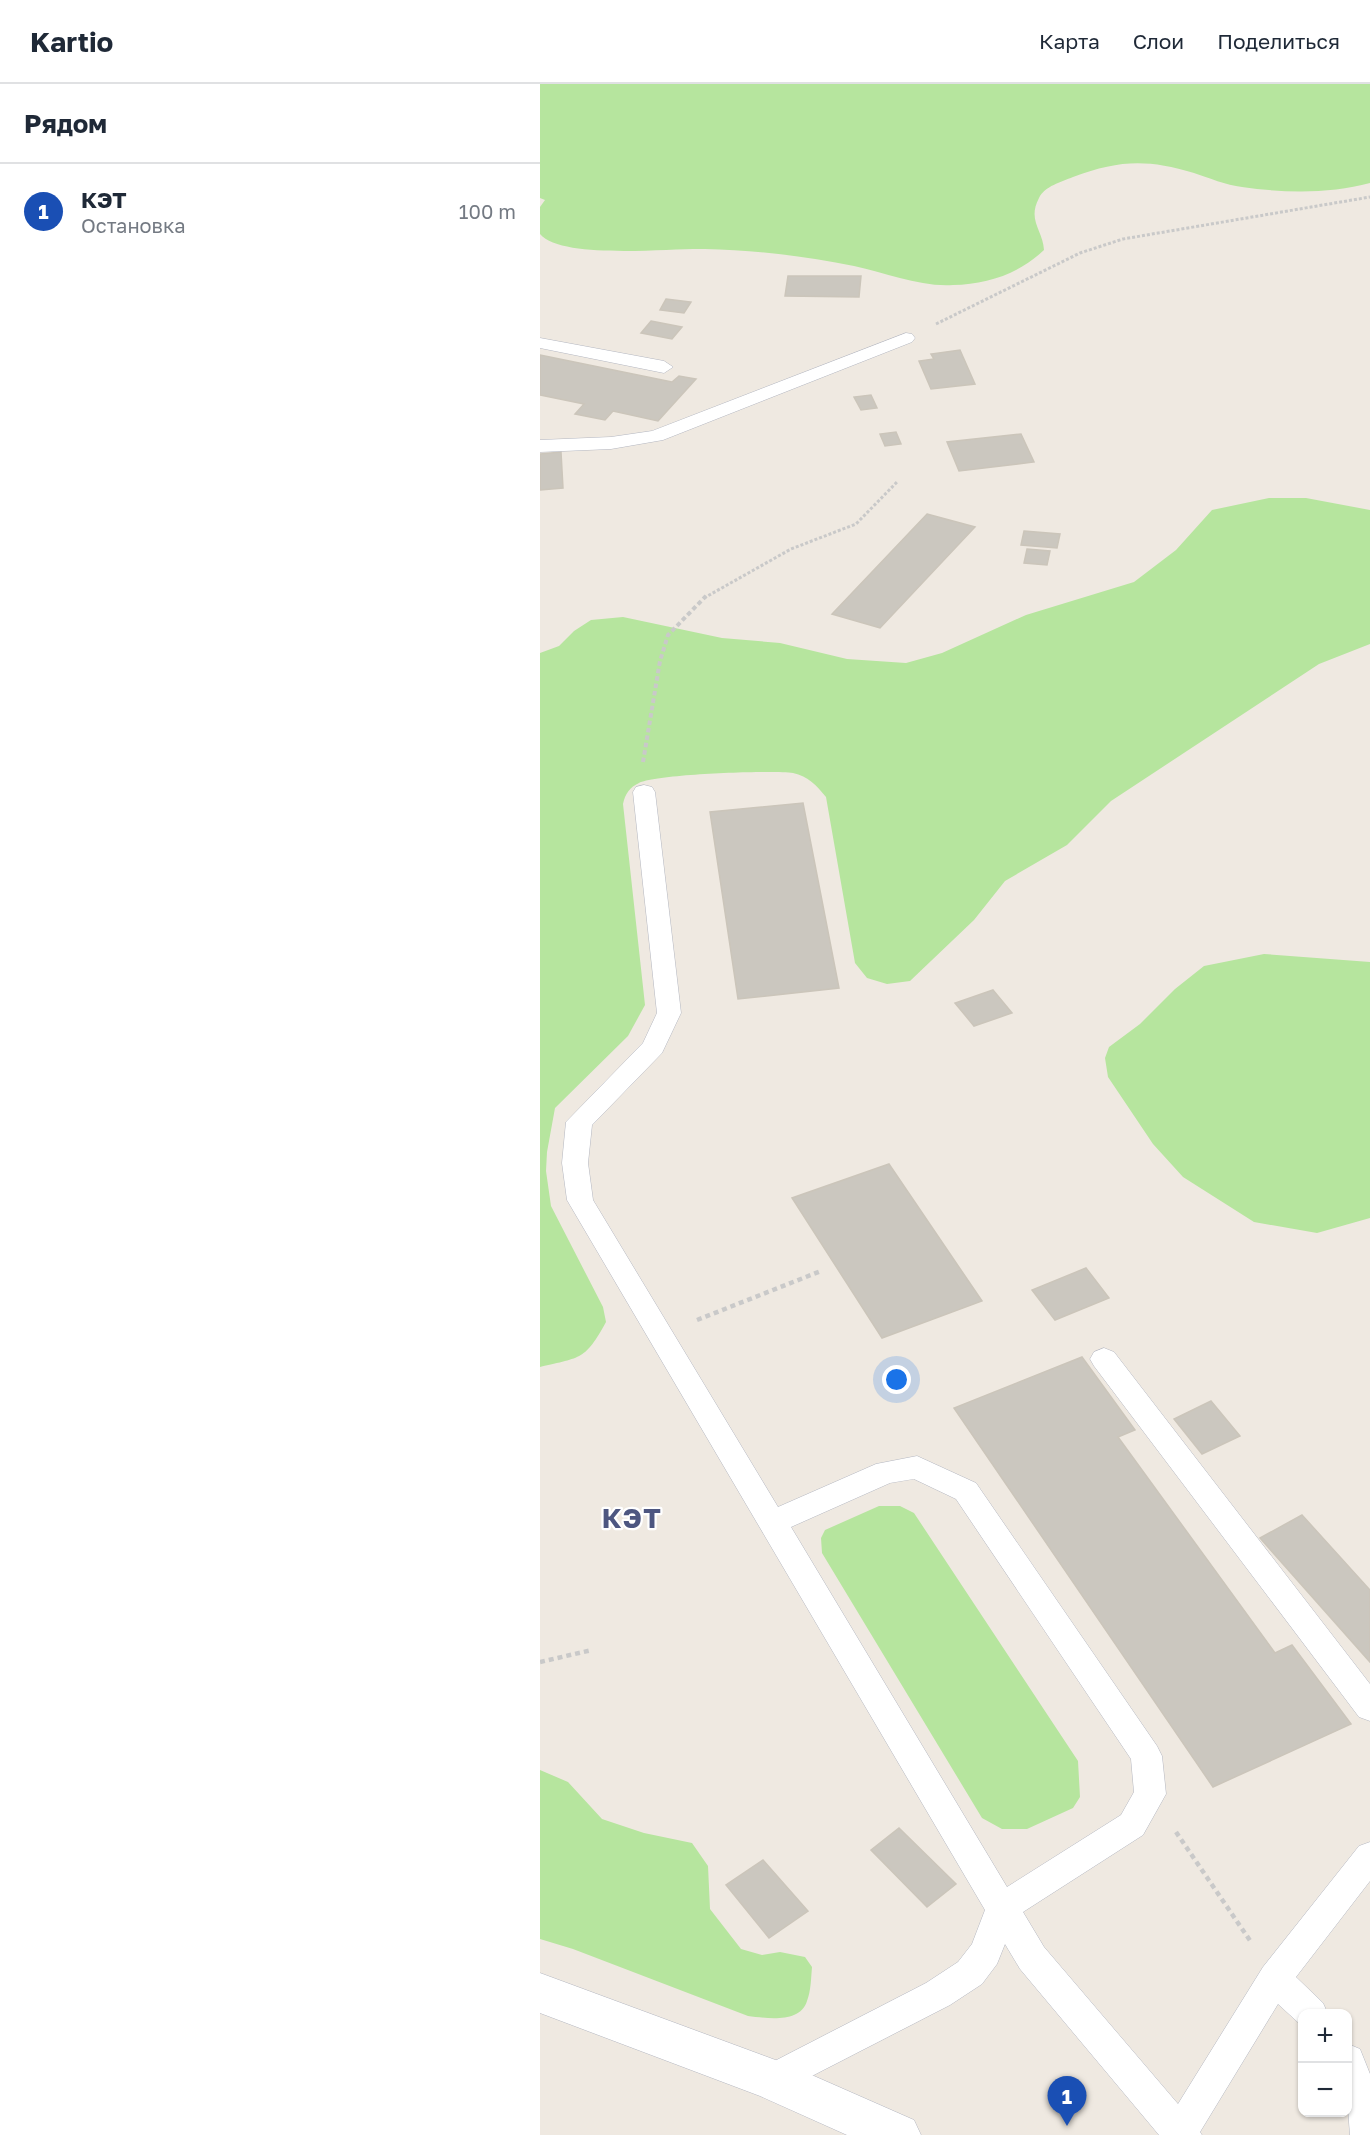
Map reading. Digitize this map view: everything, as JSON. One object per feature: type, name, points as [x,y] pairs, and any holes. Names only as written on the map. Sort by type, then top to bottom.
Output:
[{"type":"main road","points":[[540,1993],[773,2080],[898,2135]]},
{"type":"lane","points":[[540,446],[611,443],[656,436],[906,338]]},
{"type":"lane","points":[[540,343],[664,367]]},
{"type":"lane","points":[[644,792],[669,1012],[653,1047],[579,1122],[575,1163],[580,1200],[1032,1958],[1181,2134],[1275,1978],[1370,1856]]},
{"type":"lane","points":[[1104,1359],[1370,1708]]},
{"type":"lane","points":[[773,1522],[886,1472],[917,1467],[966,1491],[1146,1756],[1150,1794],[1132,1825],[1003,1907],[985,1953],[970,1973],[938,1994],[773,2080]]},
{"type":"lane","points":[[1275,1978],[1307,2009]]},
{"type":"lane","points":[[1348,2063],[1365,2109],[1368,2135]]},
{"type":"path","points":[[906,338],[1080,253],[1123,239],[1204,224],[1295,212],[1370,197]]},
{"type":"path","points":[[644,792],[644,745],[654,708],[660,661],[668,635],[710,593],[791,549],[856,524],[897,482]]},
{"type":"path","points":[[661,1337],[720,1310],[822,1271]]},
{"type":"path","points":[[540,1662],[592,1650]]},
{"type":"path","points":[[1150,1794],[1275,1978]]},
{"type":"green space","points":[[540,84],[1370,84],[1370,183],[1323,191],[1274,190],[1230,185],[1162,165],[1133,163],[1089,171],[1049,187],[1039,198],[1035,219],[1044,250],[1024,265],[1002,276],[966,284],[928,284],[836,262],[761,252],[705,249],[592,250],[552,242],[540,234],[540,207],[545,200],[540,198]]},
{"type":"green space","points":[[1269,498],[1306,498],[1370,510],[1370,644],[1319,664],[1111,801],[1067,845],[1005,881],[974,920],[910,981],[887,984],[867,978],[855,963],[826,797],[808,779],[798,774],[781,772],[690,775],[650,780],[639,783],[628,791],[623,804],[645,1005],[628,1036],[555,1108],[546,1171],[551,1206],[603,1307],[606,1322],[593,1344],[581,1355],[540,1367],[540,653],[559,646],[574,631],[591,620],[623,617],[722,638],[780,643],[847,659],[906,663],[942,653],[1026,615],[1134,582],[1176,550],[1212,510]]},
{"type":"green space","points":[[1264,954],[1370,962],[1370,1218],[1317,1233],[1254,1222],[1183,1177],[1153,1144],[1108,1077],[1105,1058],[1109,1047],[1140,1024],[1175,989],[1204,966]]},
{"type":"green space","points":[[879,1506],[900,1506],[914,1513],[1078,1761],[1080,1797],[1073,1808],[1027,1829],[1002,1829],[982,1818],[822,1553],[821,1538],[825,1530]]},
{"type":"green space","points":[[540,1770],[568,1782],[602,1819],[644,1833],[692,1843],[708,1866],[710,1909],[741,1949],[762,1955],[780,1952],[805,1957],[812,1967],[809,1993],[803,2008],[797,2013],[782,2018],[748,2016],[573,1949],[540,1939]]},
{"type":"building","points":[[788,276],[861,276],[859,297],[785,296]]},
{"type":"building","points":[[666,299],[691,302],[684,313],[660,310]]},
{"type":"building","points":[[651,321],[682,327],[672,339],[641,333]]},
{"type":"building","points":[[960,350],[975,384],[931,389],[919,361],[934,359],[931,354]]},
{"type":"building","points":[[540,355],[672,382],[679,376],[696,379],[658,421],[613,411],[605,420],[575,414],[584,404],[540,395]]},
{"type":"building","points":[[871,395],[877,408],[861,410],[854,397]]},
{"type":"building","points":[[896,432],[901,444],[885,446],[880,434]]},
{"type":"building","points":[[1021,434],[1034,462],[959,471],[947,442]]},
{"type":"building","points":[[561,452],[563,488],[540,490],[540,454]]},
{"type":"building","points":[[927,514],[975,527],[880,628],[832,614]]},
{"type":"building","points":[[1024,531],[1060,534],[1057,548],[1021,545]]},
{"type":"building","points":[[1027,549],[1050,551],[1047,565],[1024,563]]},
{"type":"building","points":[[803,803],[839,988],[738,999],[710,812]]},
{"type":"building","points":[[993,990],[1012,1013],[974,1026],[955,1003]]},
{"type":"building","points":[[889,1164],[982,1301],[882,1338],[792,1198]]},
{"type":"building","points":[[1086,1268],[1109,1298],[1055,1320],[1032,1290]]},
{"type":"building","points":[[1082,1357],[1135,1430],[1118,1437],[1275,1653],[1292,1645],[1351,1724],[1213,1787],[954,1408]]},
{"type":"building","points":[[1211,1401],[1240,1436],[1202,1454],[1174,1419]]},
{"type":"building","points":[[1302,1515],[1370,1590],[1370,1662],[1260,1538]]},
{"type":"building","points":[[899,1828],[956,1884],[927,1907],[871,1850]]},
{"type":"building","points":[[763,1860],[808,1911],[769,1938],[726,1885]]},
{"type":"place","name":"КЭТ","points":[[1067,2126]]},
{"type":"district","name":"КЭТ","points":[[632,1519]]}]
